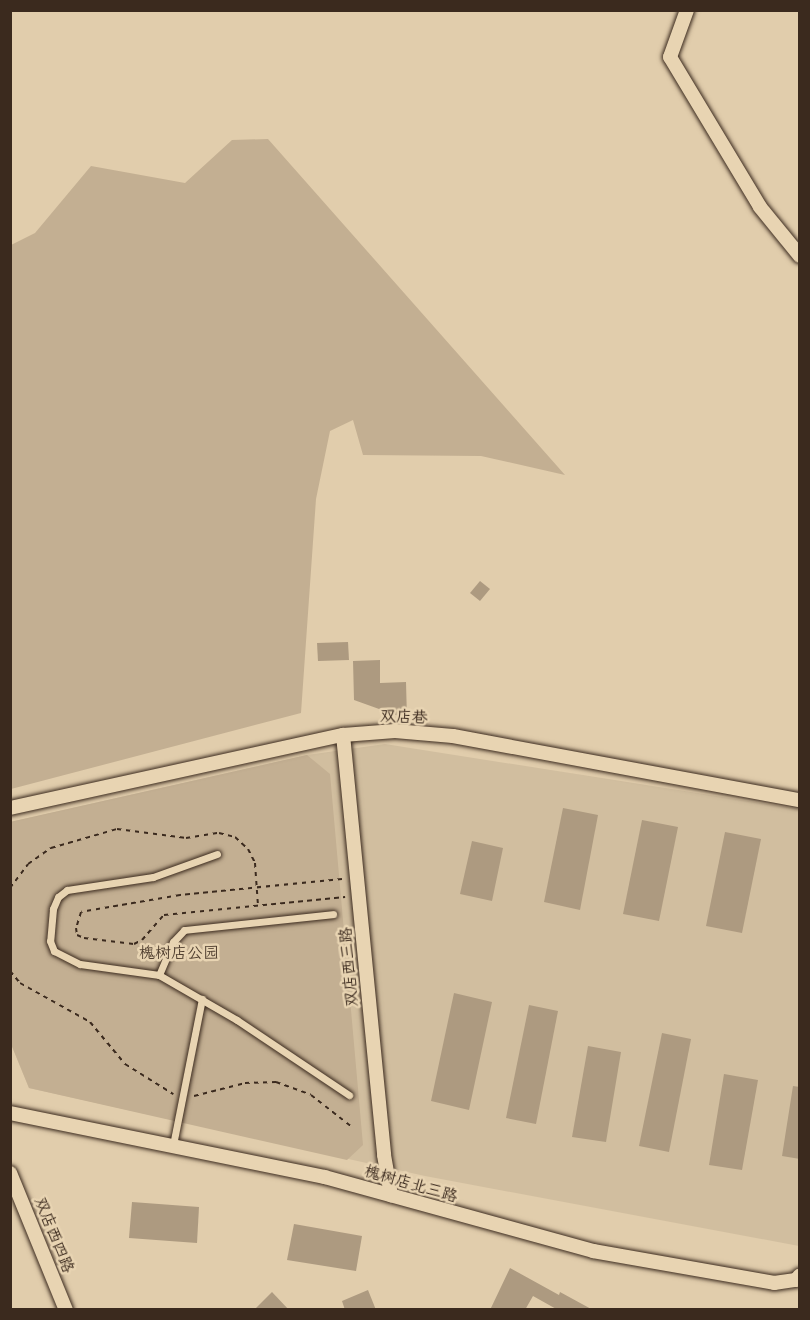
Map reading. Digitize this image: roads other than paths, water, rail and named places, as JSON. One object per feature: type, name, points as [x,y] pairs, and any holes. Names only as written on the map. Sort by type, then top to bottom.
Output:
[{"type":"street","points":[[687,10],[670,57],[760,207],[800,256]]},
{"type":"street","name":"双店巷","points":[[10,808],[343,735],[395,731],[453,736],[800,800]]},
{"type":"street","name":"双店西三路","points":[[343,735],[384,1155],[391,1195]]},
{"type":"street","name":"槐树店北三路","points":[[10,1113],[173,1145],[391,1195],[593,1251],[774,1283],[796,1280],[800,1275]]},
{"type":"street","name":"双店西四路","points":[[10,1173],[66,1310]]},
{"type":"lane","points":[[217,854],[153,877],[76,888],[58,897],[50,941],[54,951],[80,964],[159,975],[202,999],[349,1095]]},
{"type":"lane","points":[[159,975],[173,942],[184,930],[333,914]]},
{"type":"lane","points":[[173,1145],[202,999]]},
{"type":"park label","name":"槐树店公园","points":[[179,953]]}]
